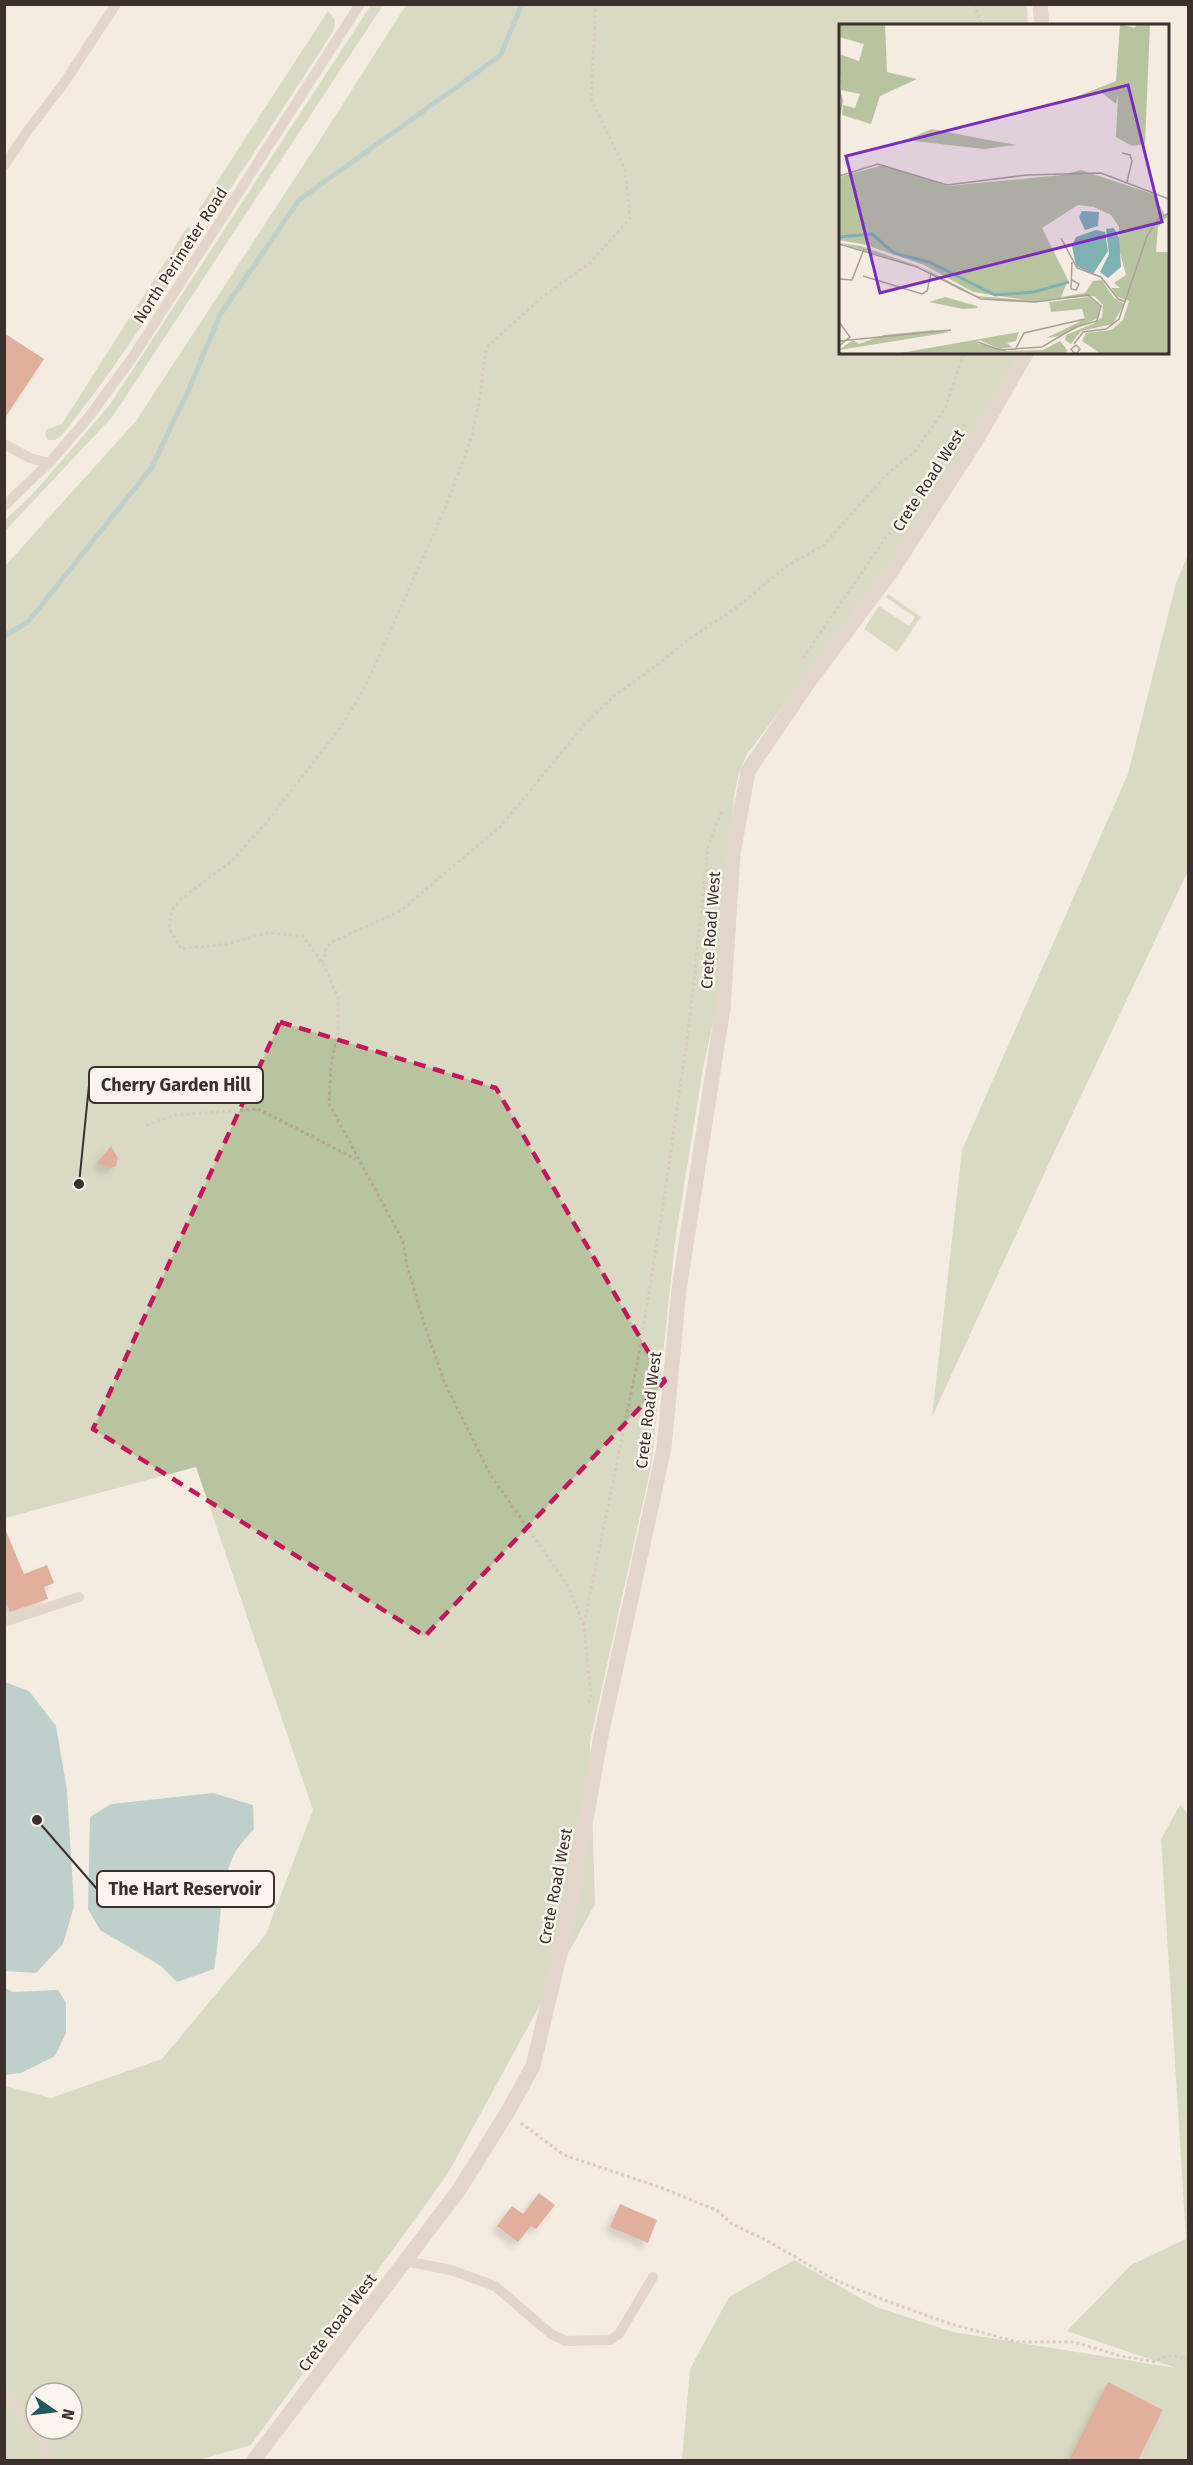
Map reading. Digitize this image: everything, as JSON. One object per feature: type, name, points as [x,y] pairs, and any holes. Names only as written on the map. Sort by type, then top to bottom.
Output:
[{"type":"street","points":[[1040,4],[1042,24]]},
{"type":"street","name":"Crete Road West","points":[[254,2460],[459,2190],[507,2113],[532,2066],[564,1935],[601,1736],[664,1448],[679,1289],[723,1008],[733,854],[748,771],[810,680],[893,569],[977,439],[1026,354]]},
{"type":"lane","points":[[4,166],[62,86],[116,4]]},
{"type":"lane","name":"North Perimeter Road","points":[[4,506],[49,463],[88,418],[132,358],[360,4]]},
{"type":"lane","points":[[4,444],[30,458],[49,463]]},
{"type":"lane","points":[[4,1622],[78,1597]]},
{"type":"lane","points":[[405,2261],[479,2279],[495,2286],[551,2334],[566,2341],[610,2340],[620,2334],[653,2277]]},
{"type":"lane","points":[[4,2391],[44,2445],[47,2460]]},
{"type":"path","points":[[589,1706],[591,1695],[584,1626],[568,1586],[490,1474],[444,1381],[424,1326],[407,1266],[403,1240],[330,1104],[331,1066],[338,1030],[338,997],[322,964],[303,936],[267,933],[226,944],[181,949],[169,928],[172,910],[181,898],[233,860],[266,823],[340,728],[365,687],[447,504],[472,436],[486,348],[542,297],[590,263],[630,218],[625,170],[591,99],[596,4]]},
{"type":"path","points":[[974,4],[981,24]]},
{"type":"path","points":[[322,964],[326,948],[332,942],[400,911],[501,826],[584,725],[614,696],[689,639],[736,608],[787,566],[824,545],[886,475],[915,451],[921,443],[945,409],[963,354]]},
{"type":"path","points":[[146,1125],[176,1115],[258,1109],[358,1159]]},
{"type":"path","points":[[507,2113],[564,2155],[696,2201],[718,2211],[732,2224],[764,2239],[835,2280],[951,2324],[1017,2342],[1074,2342],[1120,2356],[1156,2362],[1159,2358],[1174,2355],[1188,2360]]},
{"type":"path","points":[[4,2455],[9,2460]]},
{"type":"highlighted area","points":[[280,1022],[496,1088],[665,1381],[425,1636],[93,1429]]},
{"type":"green space","points":[[371,5],[383,5],[113,416],[5,531],[5,520],[31,496],[109,406]]},
{"type":"green space","points":[[406,5],[1027,5],[1028,24],[839,24],[839,354],[1019,354],[933,503],[833,641],[747,754],[739,773],[734,797],[716,1010],[703,1068],[675,1241],[651,1467],[590,1741],[595,1904],[447,2175],[251,2445],[199,2460],[5,2460],[5,2086],[51,2098],[162,2059],[266,1934],[313,1810],[196,1467],[5,1518],[5,566],[136,421]]},
{"type":"green space","points":[[328,11],[335,20],[334,30],[218,208],[210,213],[198,211]]},
{"type":"green space","points":[[188,226],[195,236],[193,245],[147,318],[62,435],[55,440],[48,440],[46,430],[62,424]]},
{"type":"green space","points":[[1188,555],[1188,871],[1050,1161],[932,1417],[962,1150],[1128,774],[1176,583]]},
{"type":"green space","points":[[888,594],[921,617],[897,652],[864,629],[879,606],[909,626],[915,617],[886,597]]},
{"type":"green space","points":[[1180,1805],[1188,1814],[1188,2460],[1138,2460],[1163,2410],[1108,2383],[1069,2460],[682,2460],[690,2369],[729,2297],[794,2260],[876,2307],[953,2332],[1176,2368],[1067,2331],[1131,2265],[1186,2239],[1161,1839]]},
{"type":"water","points":[[5,1682],[29,1691],[56,1726],[67,1790],[74,1906],[63,1944],[36,1973],[5,1971]]},
{"type":"water","points":[[213,1793],[253,1805],[254,1829],[236,1851],[226,1876],[214,1969],[177,1982],[161,1966],[100,1930],[88,1909],[90,1817],[111,1804]]},
{"type":"water","points":[[5,1988],[13,1992],[58,1990],[66,2003],[66,2033],[55,2056],[21,2073],[5,2075]]},
{"type":"building","points":[[4,333],[44,359],[4,419]]},
{"type":"building","points":[[111,1146],[118,1158],[116,1166],[109,1169],[97,1163]]},
{"type":"building","points":[[4,1526],[24,1574],[47,1565],[54,1583],[44,1587],[48,1599],[10,1612],[4,1599]]},
{"type":"building","points":[[539,2193],[555,2205],[536,2229],[531,2226],[518,2242],[497,2226],[512,2206],[523,2214]]},
{"type":"building","points":[[620,2204],[657,2220],[648,2243],[610,2227]]},
{"type":"building","points":[[1108,2382],[1163,2410],[1138,2460],[1069,2460]]},
{"type":"waterway","points":[[4,636],[28,622],[152,467],[189,389],[220,315],[299,200],[500,56],[522,4]]},
{"type":"place","name":"Cherry Garden Hill","points":[[79,1184]]},
{"type":"place","name":"The Hart Reservoir","points":[[37,1820]]}]
